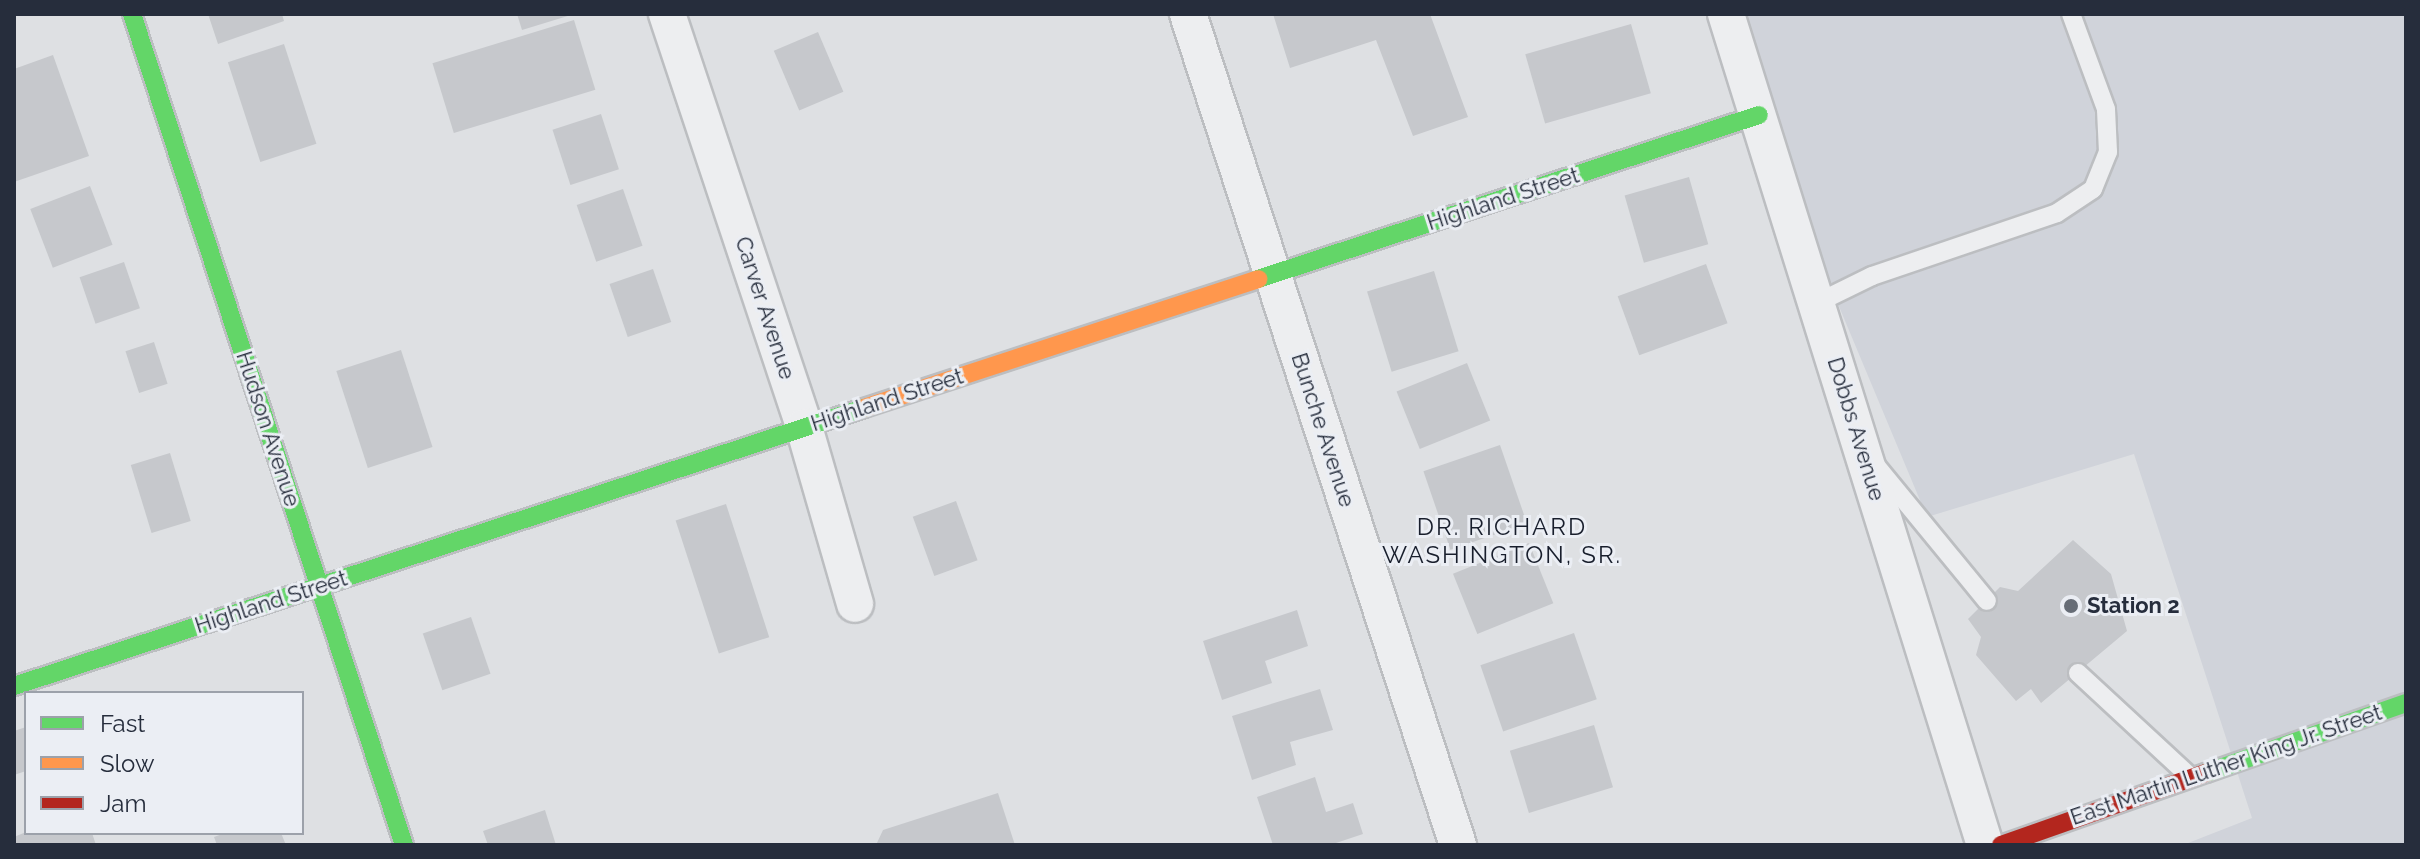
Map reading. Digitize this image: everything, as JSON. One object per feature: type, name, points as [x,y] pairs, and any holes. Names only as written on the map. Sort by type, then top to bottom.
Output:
[{"type":"street","name":"Hudson Avenue","points":[[132,14],[404,845]]},
{"type":"street","name":"Carver Avenue","points":[[667,14],[804,427],[855,604]]},
{"type":"street","name":"Bunche Avenue","points":[[1188,14],[1458,845]]},
{"type":"street","name":"Dobbs Avenue","points":[[1726,14],[1985,845]]},
{"type":"street","name":"Highland Street","points":[[14,686],[1759,115]]},
{"type":"street","name":"East Martin Luther King Jr. Street","points":[[2001,845],[2188,775],[2406,703]]},
{"type":"lane","points":[[1817,303],[1883,272],[2057,213],[2093,189],[2108,152],[2106,109],[2071,14]]},
{"type":"lane","points":[[1863,450],[1987,601]]},
{"type":"lane","points":[[2078,673],[2188,775]]},
{"type":"shaded area","points":[[1726,14],[2406,14],[2406,845],[2183,845],[2252,818],[2134,454],[1927,517],[1759,115]]},
{"type":"building","points":[[208,14],[282,14],[284,21],[218,44]]},
{"type":"building","points":[[517,14],[570,14],[571,15],[522,30]]},
{"type":"building","points":[[1273,14],[1430,14],[1468,117],[1413,136],[1376,40],[1290,68]]},
{"type":"building","points":[[574,20],[595,90],[454,133],[432,63]]},
{"type":"building","points":[[1631,24],[1651,93],[1545,124],[1525,54]]},
{"type":"building","points":[[818,32],[843,92],[799,111],[774,51]]},
{"type":"building","points":[[284,44],[316,144],[260,162],[228,62]]},
{"type":"building","points":[[53,55],[89,156],[14,182],[14,69]]},
{"type":"building","points":[[601,114],[619,169],[570,185],[552,130]]},
{"type":"building","points":[[1689,177],[1708,244],[1644,263],[1625,195]]},
{"type":"building","points":[[90,186],[113,245],[53,268],[30,209]]},
{"type":"building","points":[[623,189],[643,246],[596,262],[577,205]]},
{"type":"building","points":[[124,262],[140,308],[96,324],[80,277]]},
{"type":"building","points":[[1706,264],[1728,323],[1639,355],[1618,296]]},
{"type":"building","points":[[653,269],[671,322],[628,337],[610,284]]},
{"type":"building","points":[[1434,271],[1459,351],[1392,372],[1367,291]]},
{"type":"building","points":[[154,342],[168,384],[139,393],[125,351]]},
{"type":"building","points":[[401,350],[433,447],[368,468],[336,371]]},
{"type":"building","points":[[1467,363],[1490,420],[1420,449],[1397,391]]},
{"type":"building","points":[[1500,445],[1527,523],[1450,550],[1423,471]]},
{"type":"building","points":[[170,453],[191,521],[152,533],[131,465]]},
{"type":"building","points":[[956,501],[978,560],[934,576],[913,517]]},
{"type":"building","points":[[726,504],[769,637],[719,654],[676,520]]},
{"type":"building","points":[[2073,540],[2111,574],[2127,631],[2041,703],[2031,689],[2016,701],[1976,655],[1981,637],[1968,619],[2000,587],[2018,591]]},
{"type":"building","points":[[1529,543],[1553,603],[1477,634],[1453,574]]},
{"type":"building","points":[[1297,610],[1308,646],[1265,661],[1272,683],[1222,700],[1203,641]]},
{"type":"building","points":[[471,617],[491,674],[442,690],[423,634]]},
{"type":"building","points":[[1574,633],[1597,699],[1503,731],[1480,665]]},
{"type":"building","points":[[1320,689],[1333,730],[1290,742],[1296,765],[1252,780],[1232,716]]},
{"type":"building","points":[[1594,725],[1613,787],[1529,813],[1510,751]]},
{"type":"building","points":[[24,728],[24,772],[14,775],[14,731]]},
{"type":"building","points":[[1315,777],[1326,812],[1353,803],[1363,834],[1330,845],[1273,845],[1257,797]]},
{"type":"building","points":[[998,793],[1015,845],[876,845],[883,830]]},
{"type":"building","points":[[545,810],[556,845],[488,845],[483,831]]},
{"type":"building","points":[[24,833],[93,835],[96,845],[14,845],[14,837]]},
{"type":"building","points":[[282,835],[286,845],[217,845],[214,837]]},
{"type":"traffic: fast","points":[[132,14],[404,845]]},
{"type":"traffic: fast","points":[[1258,279],[1759,115]]},
{"type":"traffic: fast","points":[[14,686],[864,408]]},
{"type":"traffic: fast","points":[[2206,773],[2406,703]]},
{"type":"traffic: slow","points":[[864,408],[1258,279]]},
{"type":"traffic: jam","points":[[2001,845],[2206,773]]},
{"type":"place","name":"Station 2","points":[[2071,606]]},
{"type":"district","name":"DR. RICHARD WASHINGTON, SR.","points":[[1502,541]]}]
